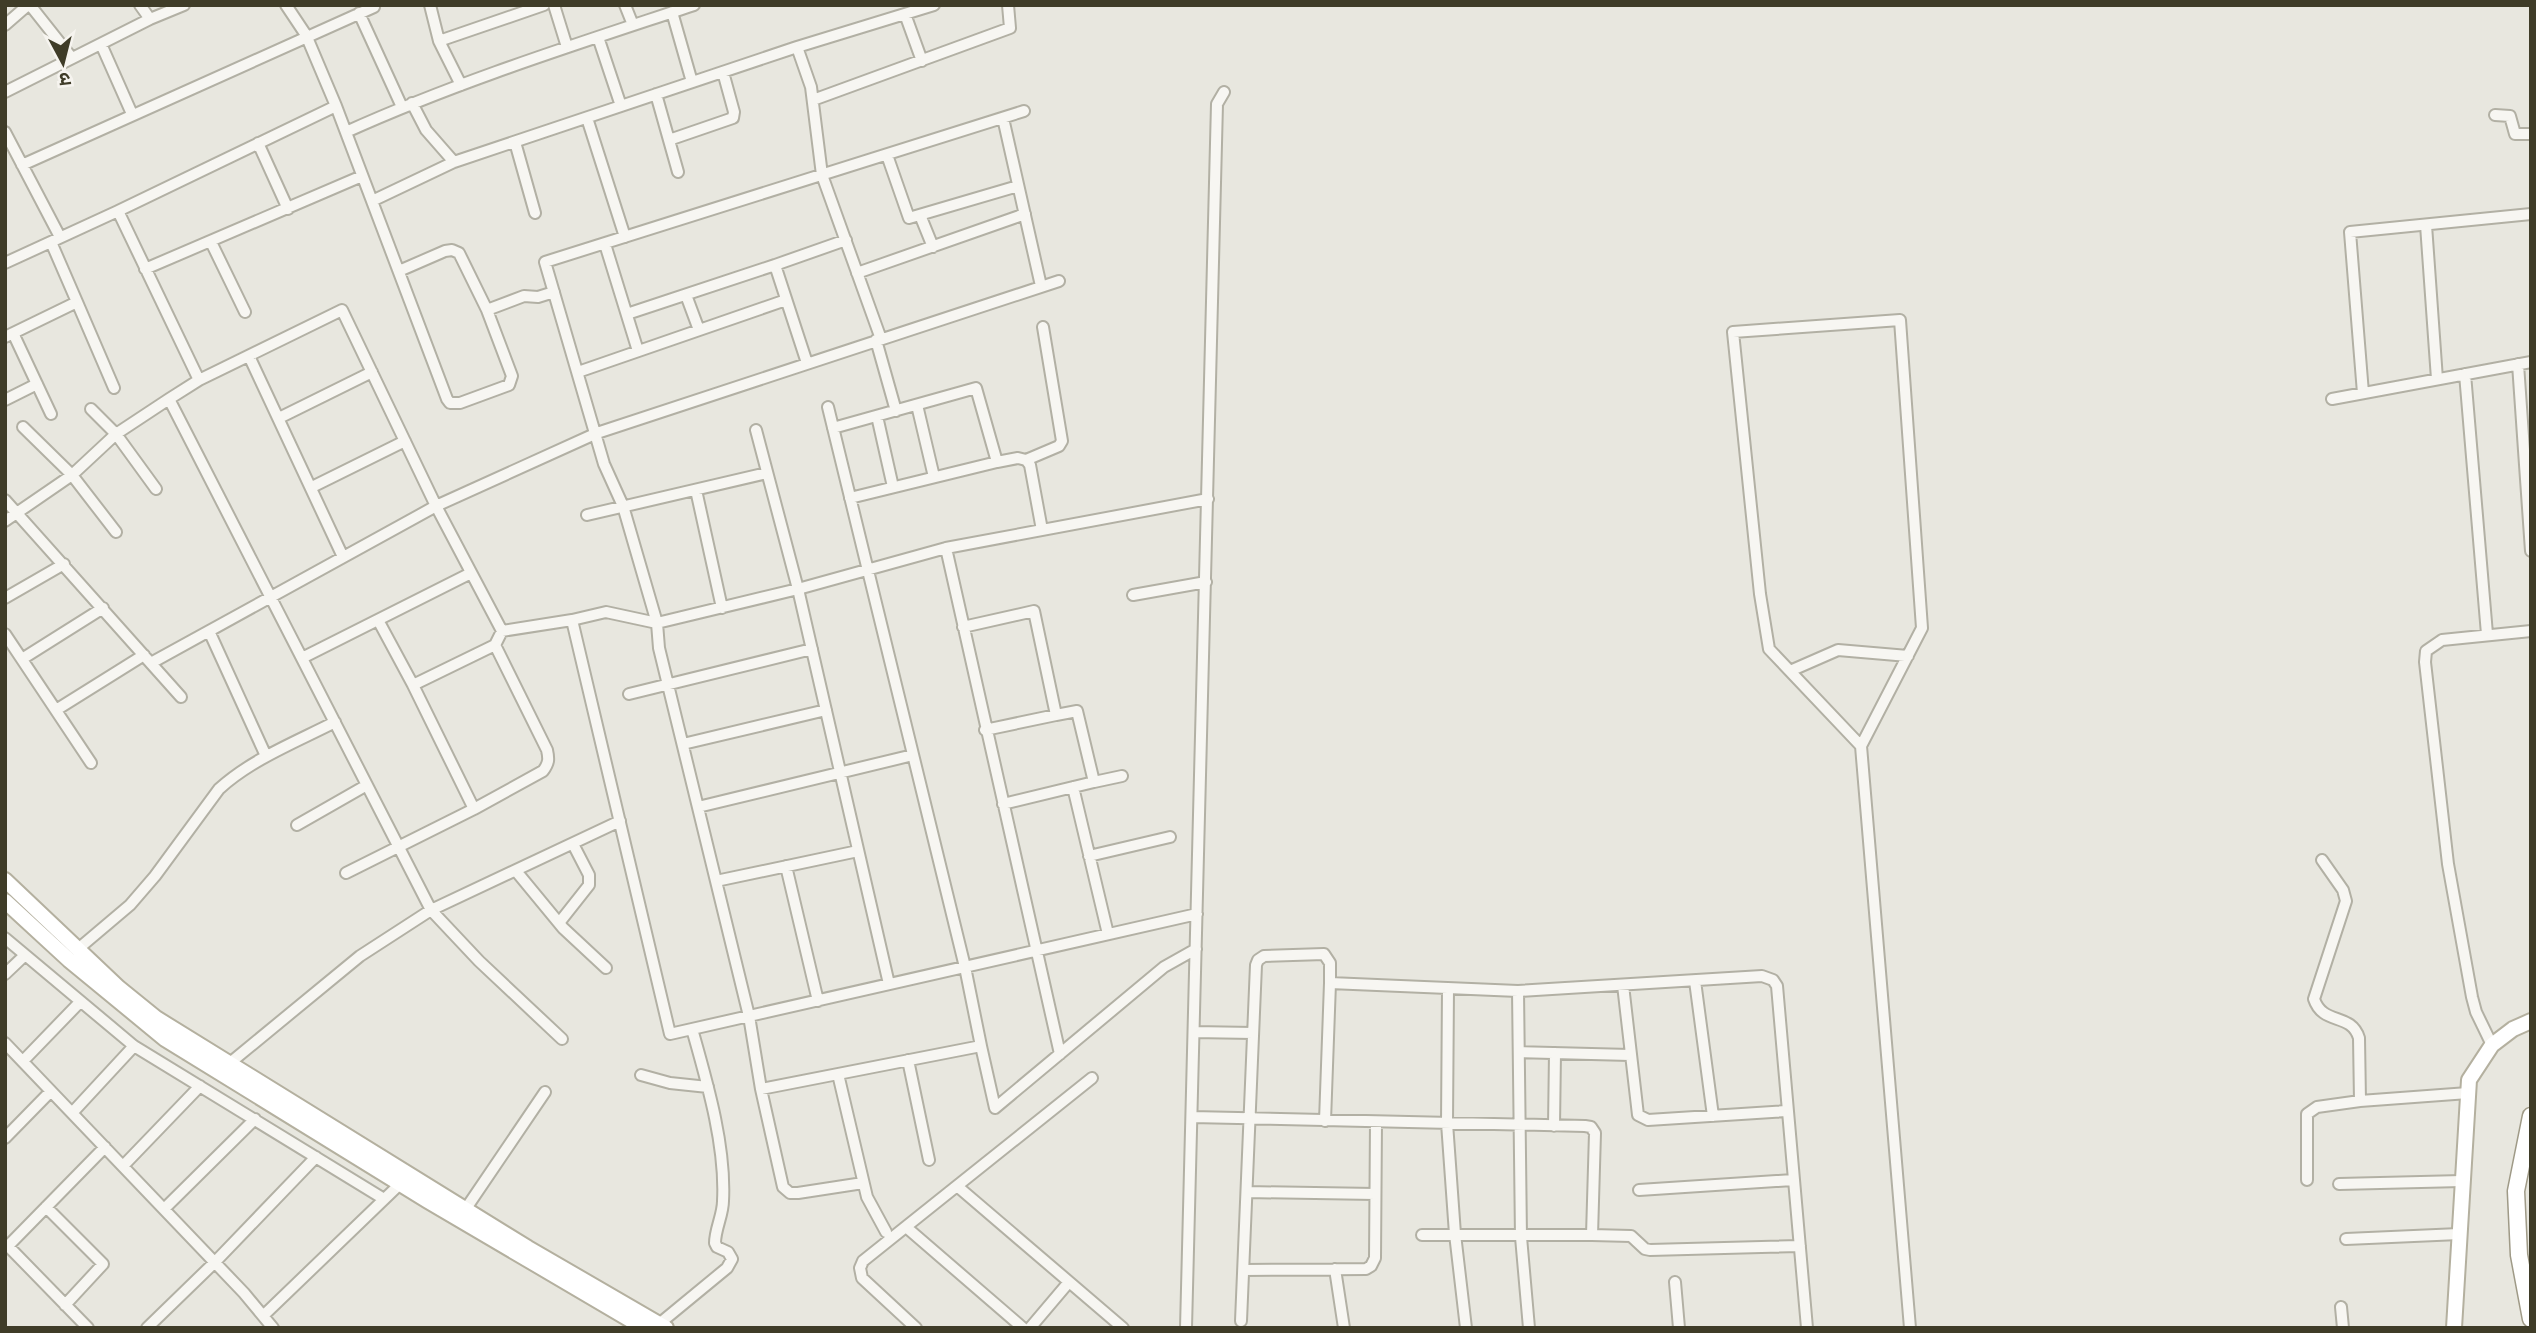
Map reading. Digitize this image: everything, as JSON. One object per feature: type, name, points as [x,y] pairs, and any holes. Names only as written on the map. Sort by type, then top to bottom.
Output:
[{"type":"highway","points":[[2531,1116],[2516,1191],[2519,1255],[2531,1319]]},
{"type":"main road","points":[[5,880],[119,988],[224,1068],[400,1184],[644,1328]]},
{"type":"main road","points":[[5,901],[69,960],[165,1039],[224,1068],[663,1326]]},
{"type":"main road","points":[[2454,1328],[2469,1080],[2492,1045],[2513,1029],[2531,1021]]},
{"type":"street","points":[[5,25],[29,5],[72,58]]},
{"type":"street","points":[[140,5],[150,19]]},
{"type":"street","points":[[5,92],[150,19],[184,5]]},
{"type":"street","points":[[286,5],[306,35],[336,106],[362,176],[450,403],[460,403],[509,385],[512,376],[487,310],[463,258],[452,250],[399,271]]},
{"type":"street","points":[[430,5],[439,41],[461,85]]},
{"type":"street","points":[[439,41],[544,5]]},
{"type":"street","points":[[554,5],[567,47]]},
{"type":"street","points":[[625,5],[633,25]]},
{"type":"street","points":[[346,132],[461,85],[694,5]]},
{"type":"street","points":[[372,201],[454,162],[900,12],[934,5]]},
{"type":"street","points":[[813,100],[1010,28],[1008,5]]},
{"type":"street","points":[[22,165],[306,35],[374,7]]},
{"type":"street","points":[[672,12],[692,82]]},
{"type":"street","points":[[900,12],[922,61]]},
{"type":"street","points":[[359,13],[407,105],[454,162]]},
{"type":"street","points":[[598,37],[621,106]]},
{"type":"street","points":[[101,44],[132,114]]},
{"type":"street","points":[[797,47],[813,100],[822,175],[878,339],[897,411]]},
{"type":"street","points":[[669,140],[733,118],[734,112],[723,72]]},
{"type":"street","points":[[1186,1328],[1217,104],[1224,92]]},
{"type":"street","points":[[656,94],[678,172]]},
{"type":"street","points":[[7,258],[56,240],[336,106]]},
{"type":"street","points":[[863,1183],[798,1193],[790,1193],[783,1187],[761,1089],[749,1016],[659,648],[657,623],[623,506],[604,464],[545,262],[1024,111]]},
{"type":"street","points":[[2495,115],[2510,116],[2515,134],[2531,134]]},
{"type":"street","points":[[587,118],[625,237]]},
{"type":"street","points":[[1003,118],[1041,286]]},
{"type":"street","points":[[7,140],[22,165],[56,240],[77,302],[114,388]]},
{"type":"street","points":[[516,142],[535,213]]},
{"type":"street","points":[[258,143],[288,209]]},
{"type":"street","points":[[887,155],[909,219],[1018,186]]},
{"type":"street","points":[[145,269],[362,176]]},
{"type":"street","points":[[118,211],[199,380]]},
{"type":"street","points":[[857,273],[1025,214]]},
{"type":"street","points":[[2363,393],[2350,232],[2531,214]]},
{"type":"street","points":[[920,215],[933,247]]},
{"type":"street","points":[[2426,225],[2437,379]]},
{"type":"street","points":[[627,314],[846,240]]},
{"type":"street","points":[[211,242],[245,312]]},
{"type":"street","points":[[605,244],[638,351]]},
{"type":"street","points":[[775,265],[807,363]]},
{"type":"street","points":[[56,710],[148,659],[209,631],[436,506],[597,433],[1059,281]]},
{"type":"street","points":[[487,310],[524,296],[538,297],[554,292]]},
{"type":"street","points":[[686,295],[699,330]]},
{"type":"street","points":[[578,372],[786,300]]},
{"type":"street","points":[[51,414],[9,335],[77,302]]},
{"type":"street","points":[[5,520],[72,475],[116,434],[199,380],[342,310],[436,506],[502,631]]},
{"type":"street","points":[[1861,746],[1769,649],[1760,594],[1733,332],[1900,320],[1922,628],[1861,746],[1910,1328]]},
{"type":"street","points":[[850,498],[997,462],[1018,458],[1026,460],[1059,446],[1062,441],[1043,327]]},
{"type":"street","points":[[249,356],[343,557]]},
{"type":"street","points":[[2332,399],[2531,362]]},
{"type":"street","points":[[2518,364],[2531,551]]},
{"type":"street","points":[[279,418],[372,372]]},
{"type":"street","points":[[2465,374],[2487,634]]},
{"type":"street","points":[[5,400],[37,384]]},
{"type":"street","points":[[833,428],[976,388],[997,462]]},
{"type":"street","points":[[169,399],[431,910],[479,961],[562,1040]]},
{"type":"street","points":[[917,405],[934,477]]},
{"type":"street","points":[[828,407],[965,967],[995,1108],[1164,967],[1196,949]]},
{"type":"street","points":[[91,409],[116,434],[156,489]]},
{"type":"street","points":[[877,416],[893,487]]},
{"type":"street","points":[[23,427],[72,475],[116,532]]},
{"type":"street","points":[[756,430],[798,589],[889,984]]},
{"type":"street","points":[[312,487],[405,441]]},
{"type":"street","points":[[1026,460],[1030,465],[1042,530]]},
{"type":"street","points":[[587,515],[767,473]]},
{"type":"street","points":[[696,489],[722,608]]},
{"type":"street","points":[[502,631],[606,612],[657,623],[798,589],[946,548],[1208,499]]},
{"type":"street","points":[[5,500],[181,697]]},
{"type":"street","points":[[946,548],[1060,1054]]},
{"type":"street","points":[[5,598],[64,564]]},
{"type":"street","points":[[302,658],[471,573]]},
{"type":"street","points":[[1133,595],[1206,582]]},
{"type":"street","points":[[22,659],[103,608]]},
{"type":"street","points":[[963,626],[1034,611],[1056,715]]},
{"type":"street","points":[[378,620],[474,809]]},
{"type":"street","points":[[572,620],[670,1034],[1197,914]]},
{"type":"street","points":[[209,631],[266,756]]},
{"type":"street","points":[[413,685],[495,645],[502,631]]},
{"type":"street","points":[[2492,1045],[2472,997],[2448,864],[2425,662],[2426,651],[2442,640],[2531,631]]},
{"type":"street","points":[[5,634],[91,763]]},
{"type":"street","points":[[346,873],[543,771],[549,760],[547,750],[495,645]]},
{"type":"street","points":[[629,694],[812,649]]},
{"type":"street","points":[[1790,671],[1838,650],[1908,656]]},
{"type":"street","points":[[683,744],[826,710]]},
{"type":"street","points":[[985,730],[1077,711],[1094,782]]},
{"type":"street","points":[[78,949],[130,905],[155,876],[219,789],[266,756],[335,722]]},
{"type":"street","points":[[698,807],[913,755]]},
{"type":"street","points":[[1003,804],[1122,776]]},
{"type":"street","points":[[297,825],[367,785]]},
{"type":"street","points":[[1073,788],[1108,934]]},
{"type":"street","points":[[224,1068],[360,956],[431,910],[620,821]]},
{"type":"street","points":[[1089,856],[1170,837]]},
{"type":"street","points":[[559,923],[589,885],[589,875],[573,844]]},
{"type":"street","points":[[716,881],[858,851]]},
{"type":"street","points":[[2322,860],[2343,890],[2346,901],[2314,999],[2323,1014],[2350,1024],[2357,1030],[2360,1101]]},
{"type":"street","points":[[786,866],[818,1000]]},
{"type":"street","points":[[516,871],[559,923],[606,968]]},
{"type":"street","points":[[5,938],[135,1046],[384,1199]]},
{"type":"street","points":[[1241,1321],[1253,1032],[1258,960],[1265,956],[1324,954],[1330,962],[1325,1121]]},
{"type":"street","points":[[5,974],[25,955]]},
{"type":"street","points":[[1330,984],[1518,991],[1762,976],[1773,980],[1777,986],[1807,1328]]},
{"type":"street","points":[[1695,981],[1713,1116]]},
{"type":"street","points":[[1623,985],[1638,1115],[1648,1120],[1786,1111]]},
{"type":"street","points":[[1448,989],[1447,1123],[1455,1234],[1466,1328]]},
{"type":"street","points":[[1518,991],[1521,1237],[1530,1328]]},
{"type":"street","points":[[23,1062],[80,1002]]},
{"type":"street","points":[[663,1326],[727,1268],[732,1259],[728,1252],[717,1247],[715,1243],[723,1202],[723,1172],[708,1087],[692,1029]]},
{"type":"street","points":[[1194,1032],[1253,1032]]},
{"type":"street","points":[[6,1046],[215,1262],[274,1328]]},
{"type":"street","points":[[72,1113],[135,1046]]},
{"type":"street","points":[[761,1089],[981,1046]]},
{"type":"street","points":[[1519,1052],[1630,1055]]},
{"type":"street","points":[[1554,1126],[1556,1053]]},
{"type":"street","points":[[908,1060],[929,1160]]},
{"type":"street","points":[[838,1074],[863,1183],[871,1205],[886,1232]]},
{"type":"street","points":[[641,1075],[670,1083],[708,1087]]},
{"type":"street","points":[[916,1328],[859,1274],[863,1261],[1093,1078]]},
{"type":"street","points":[[122,1166],[200,1086]]},
{"type":"street","points":[[5,1138],[51,1091]]},
{"type":"street","points":[[465,1210],[545,1093]]},
{"type":"street","points":[[2307,1180],[2306,1119],[2310,1110],[2360,1101],[2468,1093]]},
{"type":"street","points":[[1192,1118],[1591,1127],[1597,1140],[1592,1236]]},
{"type":"street","points":[[164,1209],[255,1119]]},
{"type":"street","points":[[1244,1270],[1366,1269],[1371,1266],[1375,1258],[1376,1122]]},
{"type":"street","points":[[88,1328],[6,1247],[105,1147]]},
{"type":"street","points":[[155,1325],[316,1157]]},
{"type":"street","points":[[1639,1190],[1793,1181]]},
{"type":"street","points":[[2339,1184],[2462,1181]]},
{"type":"street","points":[[264,1315],[400,1184]]},
{"type":"street","points":[[957,1186],[1123,1328]]},
{"type":"street","points":[[1247,1192],[1376,1194]]},
{"type":"street","points":[[46,1207],[103,1264],[65,1305]]},
{"type":"street","points":[[906,1227],[1023,1328]]},
{"type":"street","points":[[2346,1239],[2459,1234]]},
{"type":"street","points":[[1422,1235],[1631,1236],[1645,1249],[1650,1250],[1800,1247]]},
{"type":"street","points":[[1335,1269],[1344,1328]]},
{"type":"street","points":[[1030,1328],[1069,1282]]},
{"type":"street","points":[[1675,1282],[1679,1328]]},
{"type":"street","points":[[2341,1307],[2343,1328]]}]
